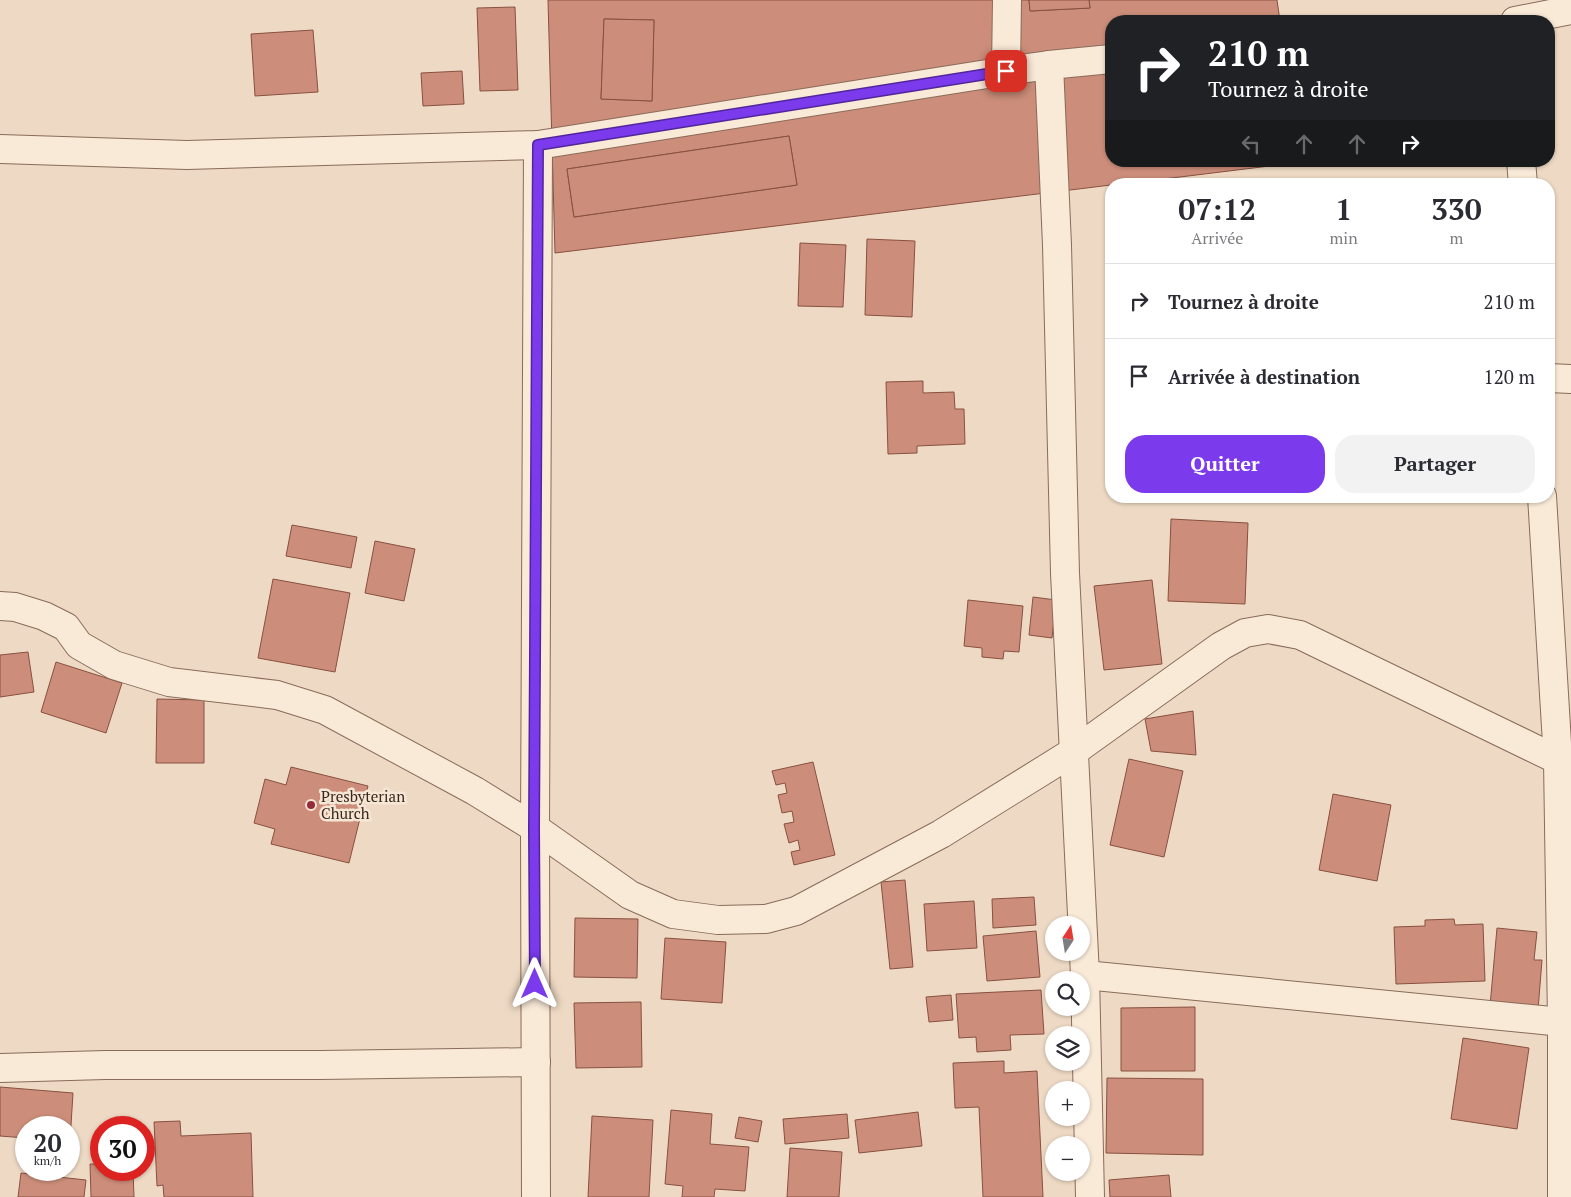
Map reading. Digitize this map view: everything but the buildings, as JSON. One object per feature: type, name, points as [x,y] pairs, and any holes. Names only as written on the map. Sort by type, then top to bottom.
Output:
[{"type":"street","points":[[1006,0],[1006,71]]},
{"type":"street","points":[[1514,0],[1514,15]]},
{"type":"street","points":[[1545,15],[1571,10]]},
{"type":"street","points":[[0,149],[187,155],[538,145],[1006,71],[1105,60]]},
{"type":"street","points":[[1049,65],[1058,245],[1065,573],[1085,971]]},
{"type":"street","points":[[536,1197],[534,828],[538,145]]},
{"type":"street","points":[[1555,378],[1571,379]]},
{"type":"street","points":[[1542,503],[1558,760],[1562,1022],[1562,1197]]},
{"type":"street","points":[[0,606],[15,607],[44,616],[66,627],[79,645],[114,665],[169,682],[277,695],[324,710],[475,791],[534,828],[630,895],[673,914],[718,920],[766,919],[796,911],[932,838],[1073,752],[1221,646],[1245,633],[1268,629],[1300,635],[1558,760]]},
{"type":"street","points":[[1090,975],[1562,1022]]},
{"type":"street","points":[[1086,1016],[1090,1197]]},
{"type":"street","points":[[0,1068],[105,1065],[536,1062]]},
{"type":"place","name":"Presbyterian Church","points":[[311,805]]},
{"type":"route","points":[[535,984],[534,828],[538,145],[1006,71]]}]
